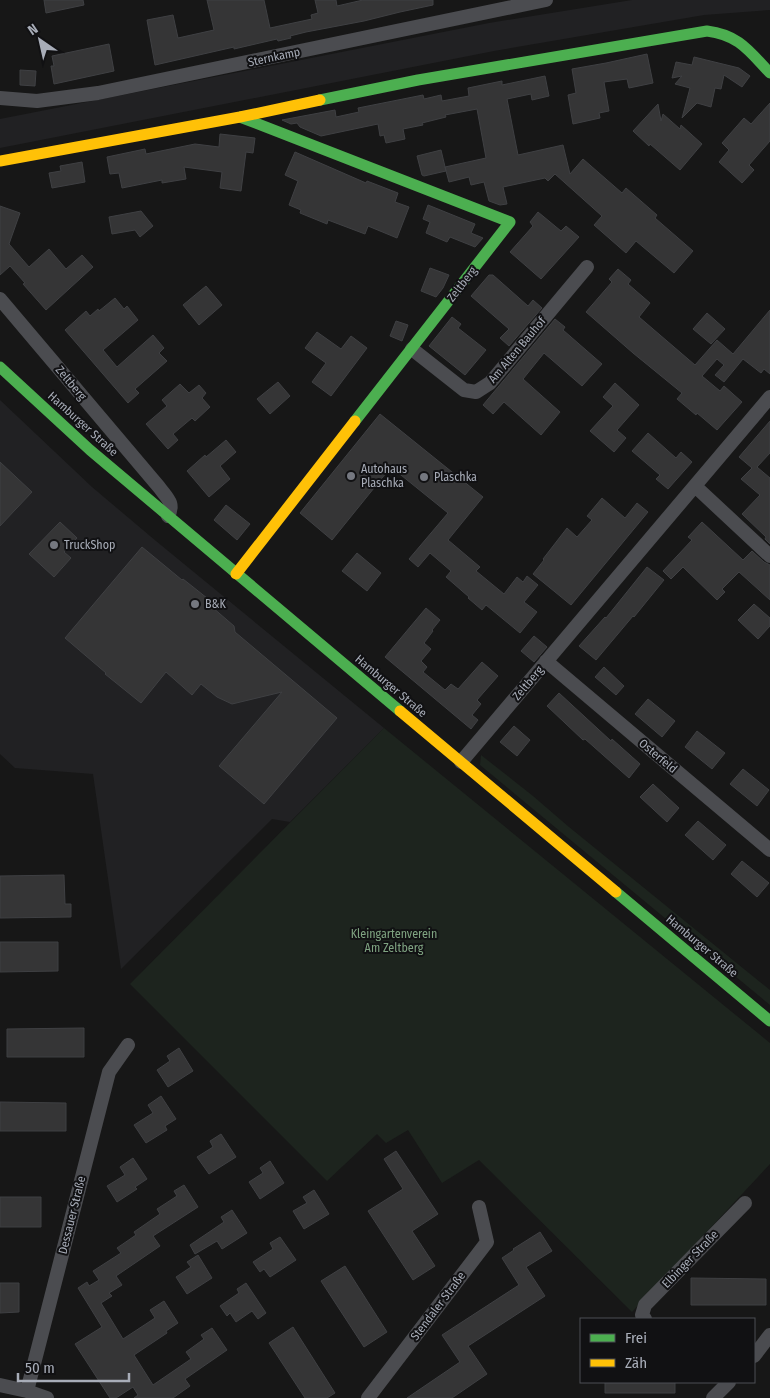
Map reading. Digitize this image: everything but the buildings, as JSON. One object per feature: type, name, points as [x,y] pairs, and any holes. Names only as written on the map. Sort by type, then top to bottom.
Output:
[{"type":"street","name":"Sternkamp","points":[[0,98],[37,101],[98,93],[546,0]]},
{"type":"street","points":[[0,161],[240,117],[418,80],[707,31],[721,33],[739,42],[770,73]]},
{"type":"street","name":"Zeltberg","points":[[236,574],[510,222],[240,117]]},
{"type":"street","name":"Am Alten Bauhof","points":[[412,349],[464,390],[476,392],[490,383],[587,267]]},
{"type":"street","name":"Zeltberg","points":[[0,299],[170,501],[171,509],[168,516]]},
{"type":"street","name":"Hamburger Straße","points":[[0,367],[90,450],[770,1021]]},
{"type":"street","name":"Zeltberg","points":[[461,762],[770,397]]},
{"type":"street","points":[[695,486],[770,556]]},
{"type":"street","name":"Osterfeld","points":[[546,661],[770,850]]},
{"type":"street","name":"Dessauer Straße","points":[[27,1391],[109,1072],[128,1045]]},
{"type":"street","name":"Elbinger Straße","points":[[644,1318],[642,1315],[646,1305],[745,1203]]},
{"type":"street","name":"Stendaler Straße","points":[[368,1398],[487,1242],[479,1207]]},
{"type":"street","points":[[755,1355],[770,1335]]},
{"type":"street","points":[[713,1398],[728,1383]]},
{"type":"street","points":[[0,1385],[47,1398]]},
{"type":"shaded area","points":[[632,0],[770,0],[770,10],[704,15],[494,51],[0,148],[0,119],[489,23]]},
{"type":"shaded area","points":[[0,400],[92,487],[384,728],[290,822],[272,819],[121,969],[93,774],[15,768],[0,754]]},
{"type":"green space","name":"Kleingartenverein Am Zeltberg","points":[[384,728],[770,1043],[770,1164],[632,1312],[479,1160],[442,1183],[408,1130],[386,1143],[377,1134],[327,1181],[130,984]]},
{"type":"green space","points":[[481,755],[770,990],[770,1005],[480,765]]},
{"type":"traffic: fast","points":[[320,100],[418,80],[707,31],[727,36],[743,45],[770,73]]},
{"type":"traffic: fast","points":[[240,117],[510,222],[355,421]]},
{"type":"traffic: fast","points":[[0,367],[90,450],[400,711]]},
{"type":"traffic: fast","points":[[616,892],[770,1021]]},
{"type":"traffic: slow","points":[[0,161],[240,117],[320,100]]},
{"type":"traffic: slow","points":[[236,574],[355,421]]},
{"type":"traffic: slow","points":[[400,711],[616,892]]},
{"type":"place","name":"Autohaus Plaschka","points":[[351,476]]},
{"type":"place","name":"Plaschka","points":[[424,477]]},
{"type":"place","name":"TruckShop","points":[[54,545]]},
{"type":"place","name":"B&K","points":[[195,604]]}]
